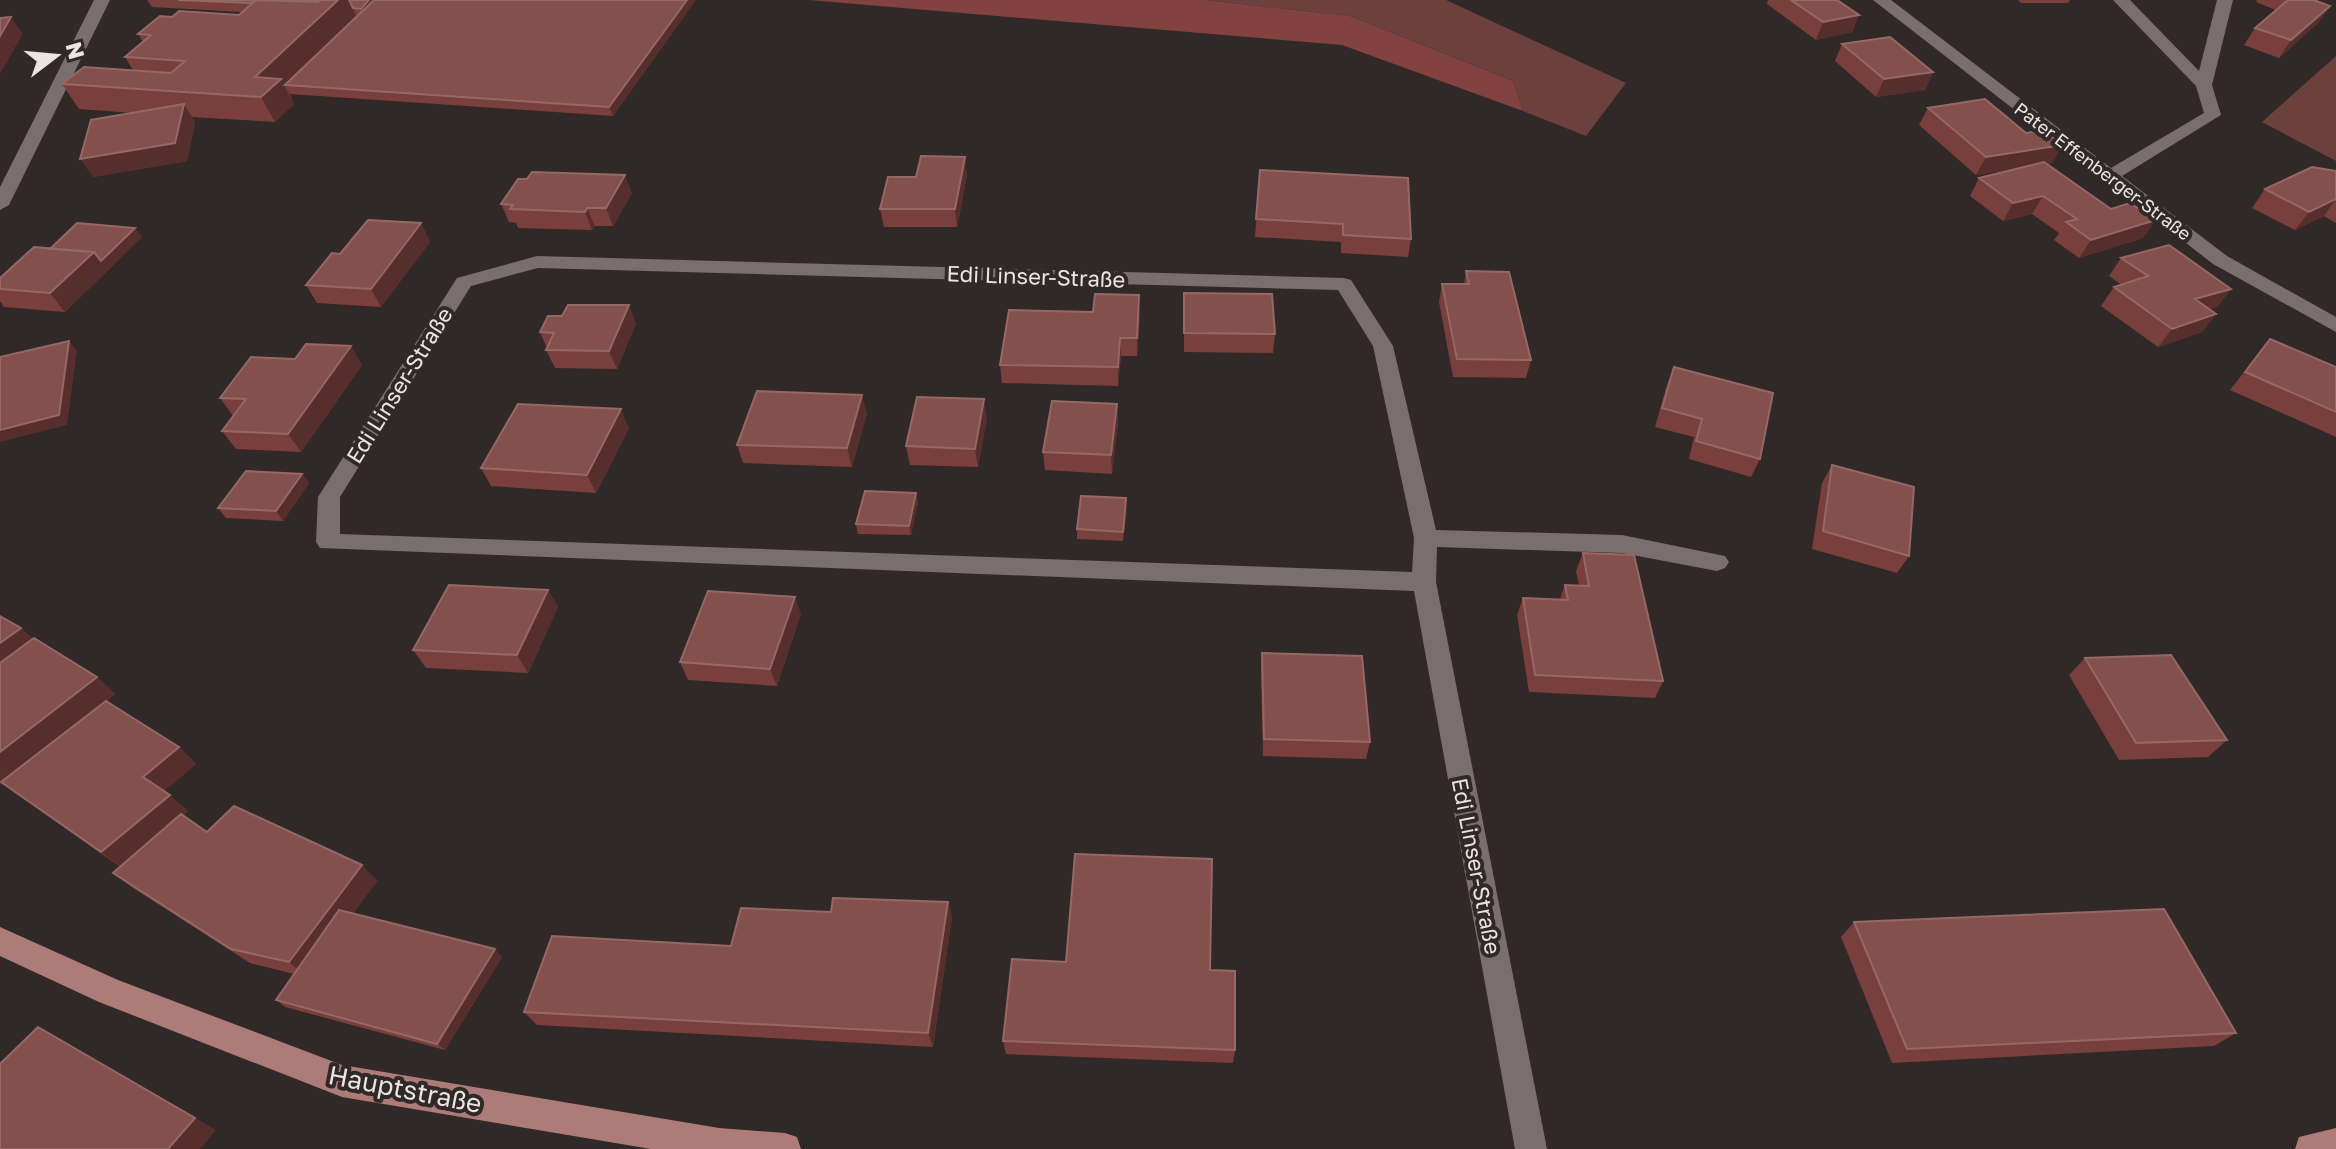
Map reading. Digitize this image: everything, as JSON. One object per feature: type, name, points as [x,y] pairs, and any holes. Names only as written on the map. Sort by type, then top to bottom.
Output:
[{"type":"main road","name":"Hauptstraße","points":[[0,941],[110,992],[342,1081],[719,1144],[785,1149]]},
{"type":"main road","points":[[2311,1149],[2336,1144]]},
{"type":"street","points":[[0,205],[102,0]]},
{"type":"street","name":"Pater Effenberger-Straße","points":[[1881,0],[2220,260],[2336,326]]},
{"type":"street","points":[[2109,177],[2213,115],[2204,85],[2121,0]]},
{"type":"street","points":[[2204,85],[2225,0]]},
{"type":"street","name":"Edi Linser-Straße","points":[[1424,582],[328,542],[329,497],[464,282],[537,262],[1344,284],[1383,346],[1426,538],[1424,582],[1531,1149]]},
{"type":"street","points":[[1426,538],[1622,544],[1717,562]]},
{"type":"shaded area","points":[[809,0],[1205,0],[1350,16],[1513,81],[1523,111],[1342,45]]},
{"type":"shaded area","points":[[1205,0],[1446,0],[1626,83],[1586,136],[1523,111],[1513,81],[1350,16]]},
{"type":"shaded area","points":[[2336,56],[2336,161],[2262,122]]},
{"type":"building","points":[[178,0],[256,0],[252,3]]},
{"type":"building","points":[[256,0],[338,0],[255,77],[281,79],[261,97],[62,84],[84,67],[171,73],[185,61],[125,57],[151,35],[138,34],[160,16],[172,17],[179,11],[239,15]]},
{"type":"building","points":[[349,0],[369,0],[361,9],[353,8]]},
{"type":"building","points":[[374,0],[687,0],[609,107],[285,85]]},
{"type":"building","points":[[1791,0],[1837,0],[1859,15],[1823,22]]},
{"type":"building","points":[[2288,0],[2314,0],[2330,6],[2291,40],[2255,28]]},
{"type":"building","points":[[11,17],[0,36],[0,18]]},
{"type":"building","points":[[1890,37],[1933,72],[1884,79],[1842,44]]},
{"type":"building","points":[[1985,99],[2026,133],[2044,130],[2062,145],[1986,157],[1928,108]]},
{"type":"building","points":[[184,104],[175,143],[80,159],[91,120]]},
{"type":"building","points":[[921,156],[965,157],[955,209],[880,209],[888,177],[916,177]]},
{"type":"building","points":[[2044,162],[2111,209],[2130,203],[2156,220],[2091,240],[2066,222],[2077,219],[2043,196],[2013,203],[1979,178]]},
{"type":"building","points":[[2312,167],[2336,171],[2336,199],[2309,212],[2265,189]]},
{"type":"building","points":[[1260,170],[1408,178],[1411,239],[1343,235],[1343,224],[1256,219]]},
{"type":"building","points":[[532,172],[625,175],[606,208],[587,208],[585,212],[510,209],[513,205],[501,204],[518,179],[527,179]]},
{"type":"building","points":[[368,220],[421,223],[371,289],[306,285],[332,253],[340,254]]},
{"type":"building","points":[[77,223],[135,228],[101,261],[94,252],[50,249]]},
{"type":"building","points":[[2169,245],[2231,289],[2195,299],[2216,314],[2172,329],[2114,287],[2148,276],[2121,258]]},
{"type":"building","points":[[34,247],[94,252],[50,293],[0,289],[0,278]]},
{"type":"building","points":[[1466,271],[1509,272],[1531,360],[1457,359],[1442,284],[1469,284]]},
{"type":"building","points":[[1184,293],[1272,294],[1275,334],[1184,333]]},
{"type":"building","points":[[1095,294],[1139,295],[1137,338],[1120,338],[1118,367],[1000,365],[1009,310],[1093,312]]},
{"type":"building","points":[[568,305],[629,305],[609,351],[546,350],[554,333],[540,332],[548,316],[562,316]]},
{"type":"building","points":[[2270,339],[2336,367],[2336,412],[2245,372]]},
{"type":"building","points":[[69,341],[59,415],[0,430],[0,357]]},
{"type":"building","points":[[306,344],[351,346],[288,434],[222,431],[246,399],[220,398],[251,357],[295,359]]},
{"type":"building","points":[[1674,367],[1773,393],[1760,459],[1696,441],[1702,419],[1662,408]]},
{"type":"building","points":[[757,391],[862,395],[847,448],[737,445]]},
{"type":"building","points":[[917,397],[984,399],[975,449],[906,446]]},
{"type":"building","points":[[1052,401],[1117,404],[1111,455],[1043,452]]},
{"type":"building","points":[[518,404],[621,409],[587,475],[481,468]]},
{"type":"building","points":[[1832,465],[1914,487],[1909,556],[1823,531]]},
{"type":"building","points":[[246,471],[302,474],[276,511],[218,508]]},
{"type":"building","points":[[865,491],[916,493],[909,526],[856,524]]},
{"type":"building","points":[[1081,496],[1126,498],[1123,532],[1077,529]]},
{"type":"building","points":[[1583,553],[1634,555],[1663,681],[1535,675],[1523,598],[1568,600],[1565,585],[1589,586]]},
{"type":"building","points":[[449,585],[548,590],[517,655],[413,650]]},
{"type":"building","points":[[708,591],[795,597],[770,669],[680,662]]},
{"type":"building","points":[[0,616],[21,628],[0,643]]},
{"type":"building","points":[[34,638],[97,677],[0,752],[0,663]]},
{"type":"building","points":[[1262,653],[1362,656],[1370,742],[1264,739]]},
{"type":"building","points":[[2171,655],[2227,740],[2136,743],[2085,658]]},
{"type":"building","points":[[106,701],[179,747],[143,777],[170,795],[101,852],[1,782]]},
{"type":"building","points":[[234,806],[362,865],[289,962],[231,949],[113,873],[181,814],[207,832]]},
{"type":"building","points":[[1075,854],[1212,859],[1210,970],[1235,971],[1235,1050],[1003,1041],[1012,959],[1066,962]]},
{"type":"building","points":[[833,898],[948,902],[928,1033],[524,1012],[552,936],[731,946],[741,908],[831,912]]},
{"type":"building","points":[[2164,909],[2236,1033],[1907,1049],[1854,922]]},
{"type":"building","points":[[339,910],[495,949],[437,1044],[276,1000]]},
{"type":"building","points":[[38,1027],[195,1118],[168,1149],[0,1149],[0,1064]]}]
